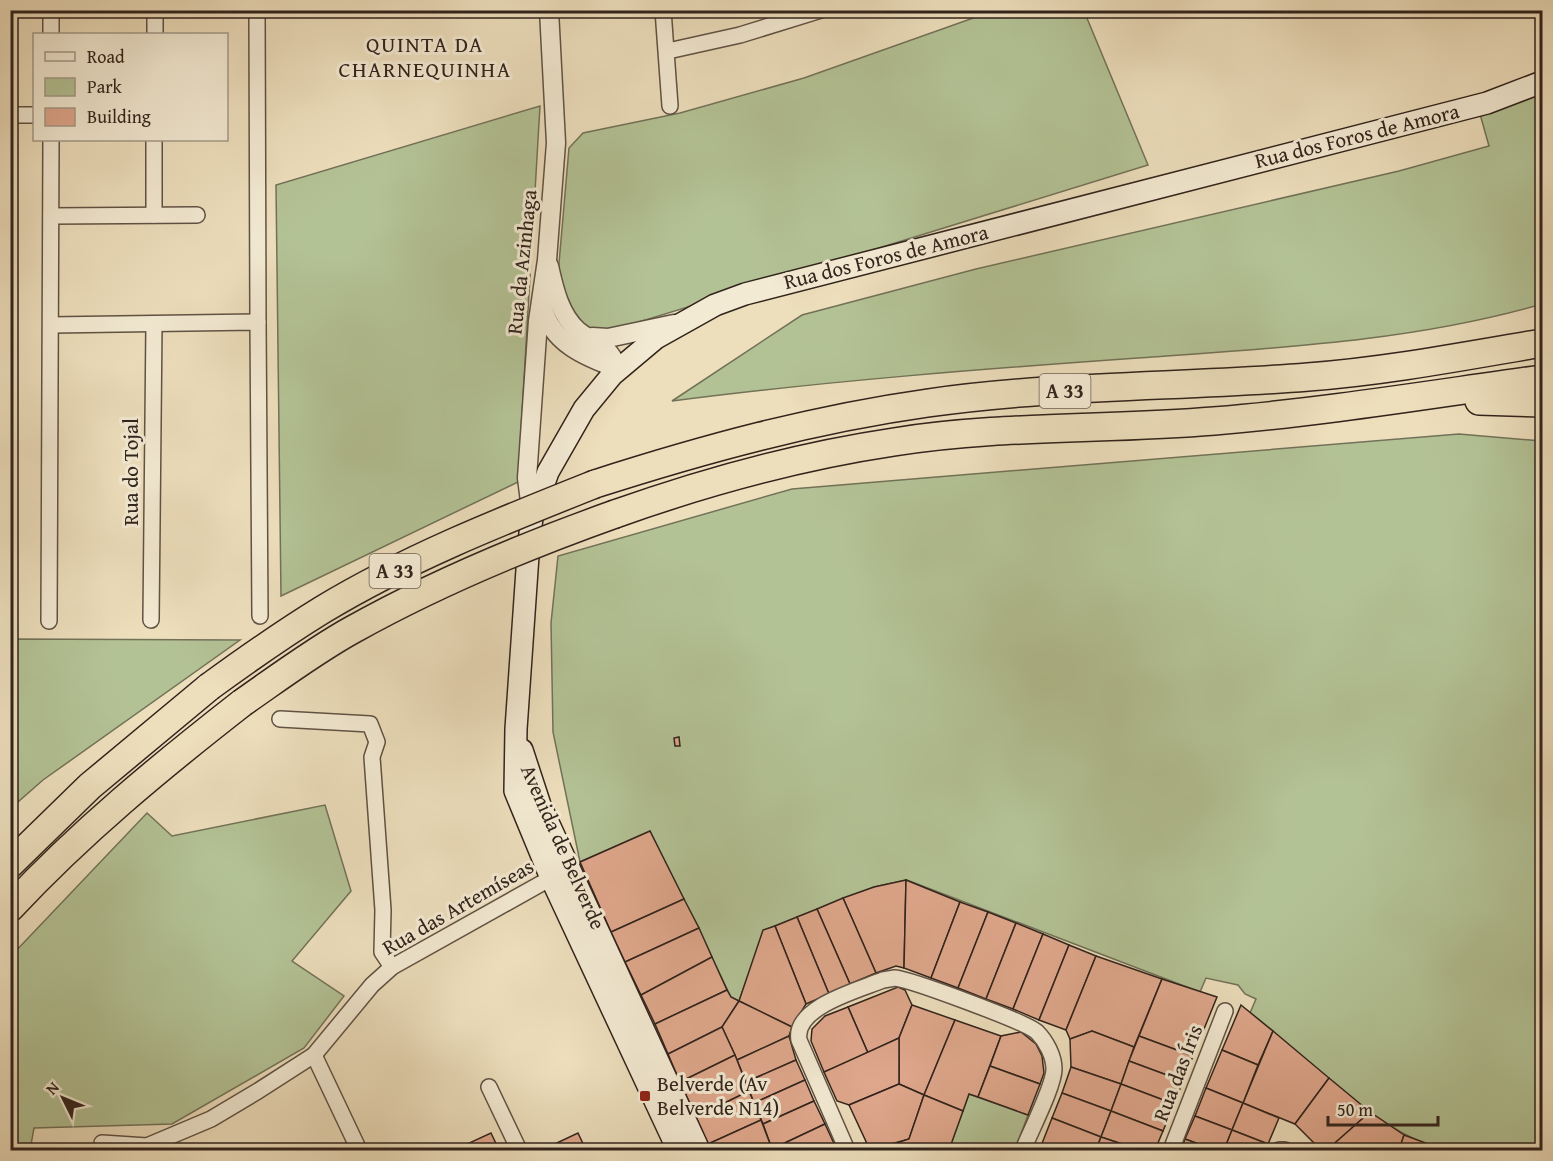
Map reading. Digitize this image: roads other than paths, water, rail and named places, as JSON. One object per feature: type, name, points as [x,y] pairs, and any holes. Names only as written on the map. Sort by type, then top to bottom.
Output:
[{"type":"highway","name":"A 33","points":[[10,864],[90,786],[209,687],[324,609],[400,568],[487,527],[595,484],[719,446],[820,422],[929,402],[1034,393],[1310,377],[1430,362],[1542,343]]},
{"type":"highway","name":"A 33","points":[[10,908],[38,878],[119,803],[242,703],[350,631],[417,595],[552,537],[668,495],[799,461],[894,442],[991,433],[1215,421],[1542,379]]},
{"type":"highway","points":[[1349,405],[1444,399],[1542,403]]},
{"type":"main road","name":"Rua dos Foros de Amora","points":[[516,729],[532,518],[548,472],[584,409],[619,369],[656,338],[715,305],[776,285],[1486,103],[1542,82]]},
{"type":"main road","name":"Avenida de Belverde","points":[[516,729],[540,806],[571,867],[699,1150]]},
{"type":"main road","name":"Avenida de Belverde","points":[[516,729],[515,791],[551,878],[678,1150]]},
{"type":"street","points":[[51,10],[51,33]]},
{"type":"street","points":[[155,33],[156,10]]},
{"type":"street","points":[[257,10],[260,616]]},
{"type":"street","name":"Rua da Azinhaga","points":[[532,518],[527,478],[540,299],[547,260],[556,143],[549,10]]},
{"type":"street","points":[[663,10],[668,51],[670,106]]},
{"type":"street","points":[[668,51],[740,35],[820,10]]},
{"type":"street","points":[[10,115],[33,114]]},
{"type":"street","points":[[49,621],[51,141]]},
{"type":"street","points":[[154,141],[154,215]]},
{"type":"street","points":[[51,216],[197,215]]},
{"type":"street","points":[[547,260],[564,313],[572,325],[605,346],[619,369]]},
{"type":"street","points":[[540,299],[549,325],[559,338],[583,354],[619,369]]},
{"type":"street","points":[[589,337],[608,338],[684,321]]},
{"type":"street","points":[[51,325],[258,322]]},
{"type":"street","name":"Rua do Tojal","points":[[151,620],[154,324]]},
{"type":"street","points":[[280,719],[370,724],[377,742],[372,757],[383,910],[382,952],[392,967]]},
{"type":"street","name":"Rua das Artemíseas","points":[[102,1143],[147,1148],[211,1119],[314,1055],[372,985],[392,967],[571,867]]},
{"type":"street","points":[[847,1150],[799,1040],[799,1027],[811,1011],[883,980],[895,978],[964,1001],[1032,1029],[1044,1041],[1052,1058],[1053,1076],[1023,1150]]},
{"type":"street","name":"Rua das Íris","points":[[1171,1150],[1225,1011]]},
{"type":"street","points":[[314,1055],[359,1150]]},
{"type":"street","points":[[489,1087],[519,1150]]},
{"type":"street","points":[[1279,1150],[1285,1150]]},
{"type":"place","name":"Belverde (Av Belverde N14)","points":[[645,1096]]},
{"type":"district","name":"QUINTA DA CHARNEQUINHA","points":[[425,56]]}]
